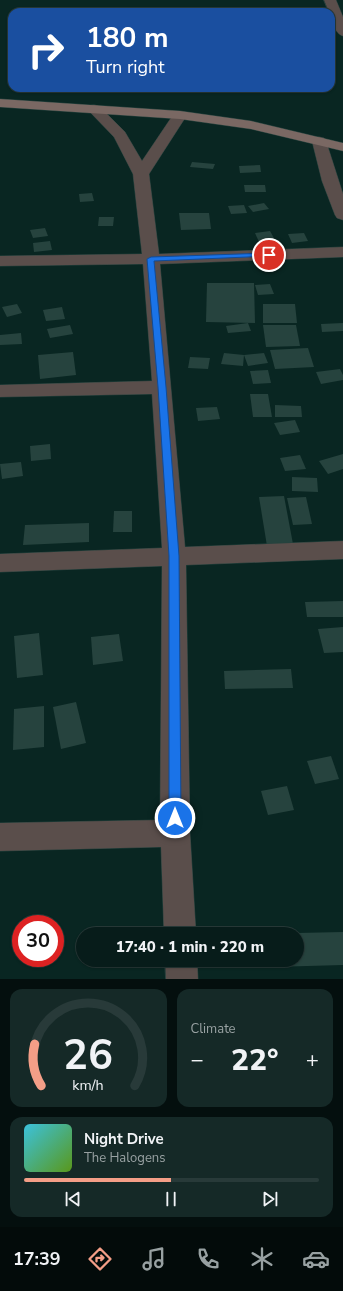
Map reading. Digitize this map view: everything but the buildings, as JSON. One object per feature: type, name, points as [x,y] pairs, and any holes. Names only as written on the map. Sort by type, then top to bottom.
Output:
[{"type":"main road","points":[[0,103],[180,115],[251,125],[343,147]]},
{"type":"street","points":[[335,12],[343,32]]},
{"type":"street","points":[[94,109],[120,135],[141,174],[151,259],[174,556],[175,833],[180,927]]},
{"type":"street","points":[[141,174],[180,115]]},
{"type":"street","points":[[319,141],[330,181],[343,215]]},
{"type":"street","points":[[0,261],[151,259],[343,252]]},
{"type":"street","points":[[0,391],[162,387]]},
{"type":"street","points":[[0,563],[343,550]]},
{"type":"street","points":[[0,838],[175,833]]},
{"type":"street","points":[[181,967],[182,979]]},
{"type":"route","points":[[175,818],[174,556],[151,259],[269,255]]}]
